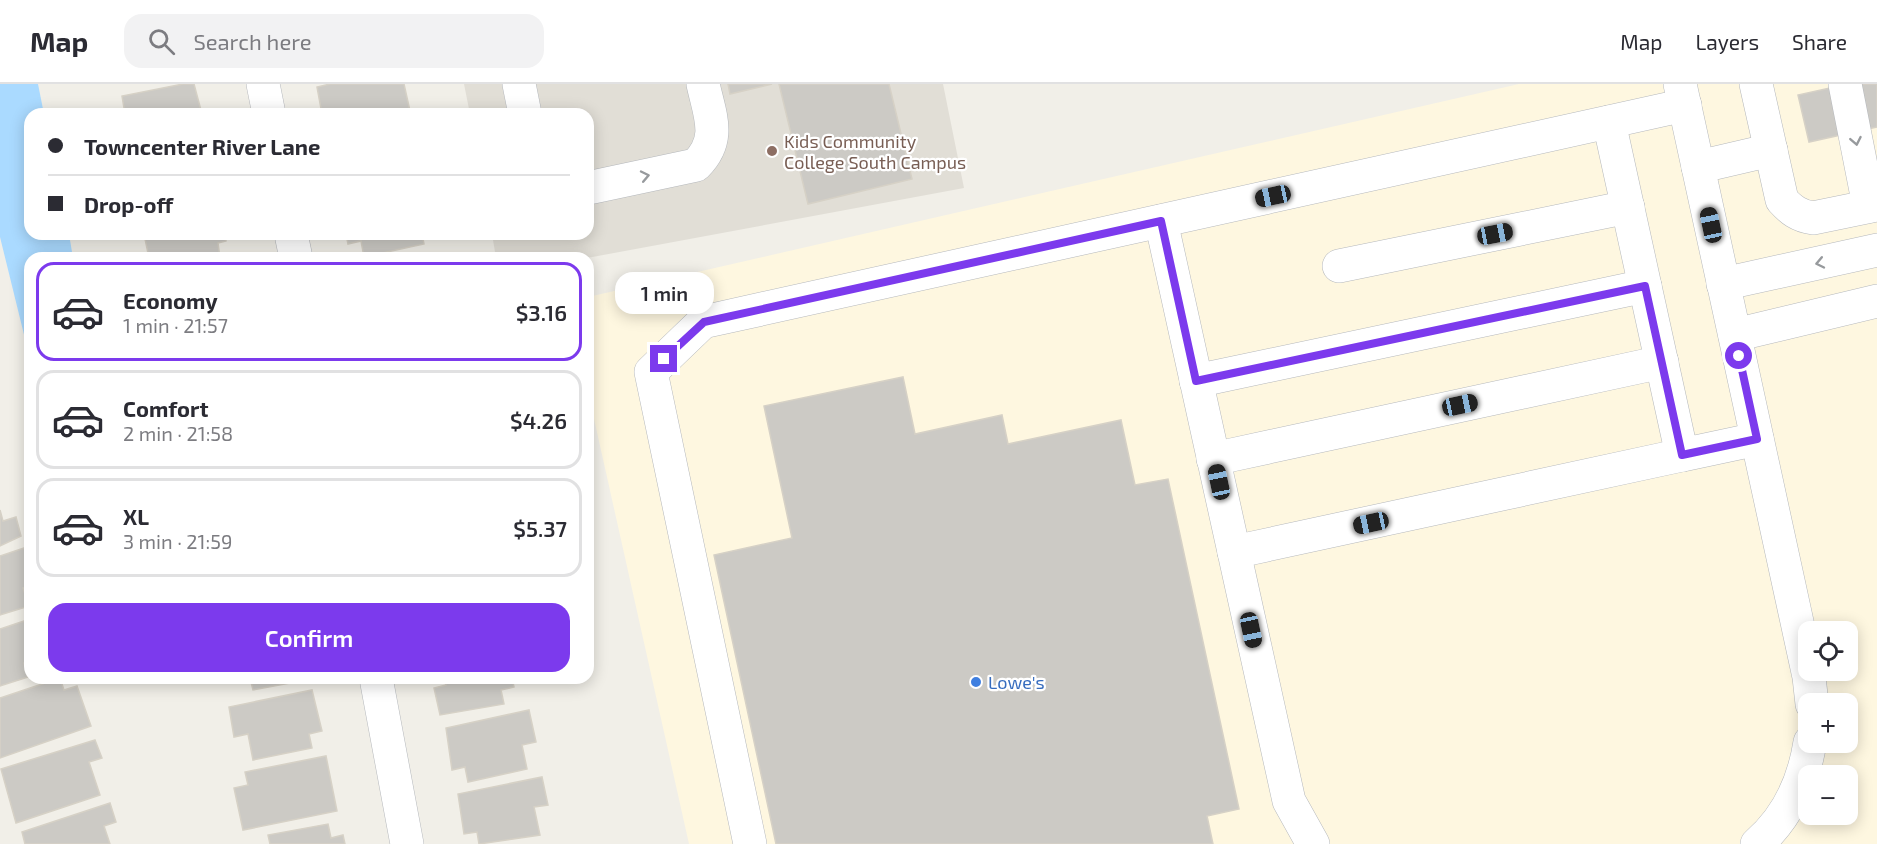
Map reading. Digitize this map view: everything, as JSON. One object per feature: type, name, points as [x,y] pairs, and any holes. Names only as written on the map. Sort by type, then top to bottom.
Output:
[{"type":"street","points":[[263,84],[268,108]]},
{"type":"street","points":[[519,84],[524,108]]},
{"type":"street","points":[[594,187],[696,165],[706,154],[713,133],[703,84]]},
{"type":"street","points":[[1756,84],[1782,200],[1791,210],[1813,218],[1873,206],[1845,84]]},
{"type":"street","points":[[750,844],[651,372],[704,322],[1610,122],[1683,95],[1811,693]]},
{"type":"street","points":[[1610,122],[1682,455]]},
{"type":"street","points":[[1698,167],[1771,150]]},
{"type":"street","points":[[1340,266],[1628,207]]},
{"type":"street","points":[[1161,221],[1289,801],[1312,844]]},
{"type":"street","points":[[1724,284],[1877,250]]},
{"type":"street","points":[[1196,381],[1645,286]]},
{"type":"street","points":[[1735,336],[1877,301]]},
{"type":"street","points":[[1214,459],[1662,362]]},
{"type":"street","points":[[1234,552],[1757,439]]},
{"type":"street","points":[[377,684],[407,844]]},
{"type":"street","points":[[1757,844],[1770,832],[1783,814],[1804,774],[1808,753]]},
{"type":"shaded area","name":"Kids Community College South Campus","points":[[464,84],[943,84],[964,188],[594,257],[594,252],[495,252],[493,240],[594,240],[594,108],[469,108]]},
{"type":"shaded area","points":[[1519,84],[1877,84],[1877,844],[689,844],[594,419],[594,296]]},
{"type":"water","points":[[0,84],[38,84],[43,108],[24,108],[24,240],[70,240],[72,252],[24,252],[24,335],[0,237]]},
{"type":"building","points":[[183,84],[194,84],[200,108],[124,108],[122,96]]},
{"type":"building","points":[[330,84],[404,84],[409,108],[321,108],[317,87]]},
{"type":"building","name":"Kids Community College South Campus","points":[[728,84],[772,84],[730,94]]},
{"type":"building","name":"Kids Community College South Campus","points":[[779,84],[889,84],[912,179],[808,204]]},
{"type":"building","points":[[1848,84],[1877,84],[1877,127],[1809,142],[1798,95]]},
{"type":"building","points":[[145,240],[226,240],[218,243],[219,252],[148,252]]},
{"type":"building","points":[[347,240],[423,240],[424,244],[387,252],[363,252],[361,241],[348,244]]},
{"type":"building","name":"Lowe's","points":[[903,377],[915,434],[1002,415],[1008,444],[1121,420],[1135,485],[1168,479],[1239,809],[1207,816],[1213,844],[776,844],[714,555],[792,538],[764,406]]},
{"type":"building","points":[[0,510],[3,521],[16,517],[21,536],[0,546]]},
{"type":"building","points":[[24,548],[24,608],[0,615],[0,556]]},
{"type":"building","points":[[24,621],[24,678],[0,686],[0,629]]},
{"type":"building","points":[[42,684],[62,684],[64,690],[77,686],[91,726],[0,758],[0,698]]},
{"type":"building","points":[[252,684],[285,684],[253,690]]},
{"type":"building","points":[[513,684],[514,687],[501,690],[504,704],[440,715],[434,688],[446,685]]},
{"type":"building","points":[[312,690],[322,731],[309,734],[312,748],[253,760],[248,734],[234,737],[229,707]]},
{"type":"building","points":[[529,710],[536,742],[522,745],[527,769],[468,782],[465,767],[452,770],[446,728]]},
{"type":"building","points":[[95,740],[102,758],[89,762],[100,795],[16,823],[1,769]]},
{"type":"building","points":[[326,756],[337,811],[243,830],[234,788],[248,785],[245,772]]},
{"type":"building","points":[[542,777],[548,805],[534,807],[540,835],[479,844],[477,832],[464,834],[458,794]]},
{"type":"building","points":[[110,803],[116,822],[104,826],[110,844],[25,844],[22,832]]},
{"type":"building","points":[[328,824],[331,838],[343,835],[345,844],[270,844],[268,835]]},
{"type":"place","name":"Kids Community College South Campus","points":[[772,151]]},
{"type":"place","name":"Lowe's","points":[[976,682]]},
{"type":"route","points":[[664,359],[704,322],[1161,221],[1196,381],[1645,286],[1682,455],[1757,439],[1739,356]]}]
